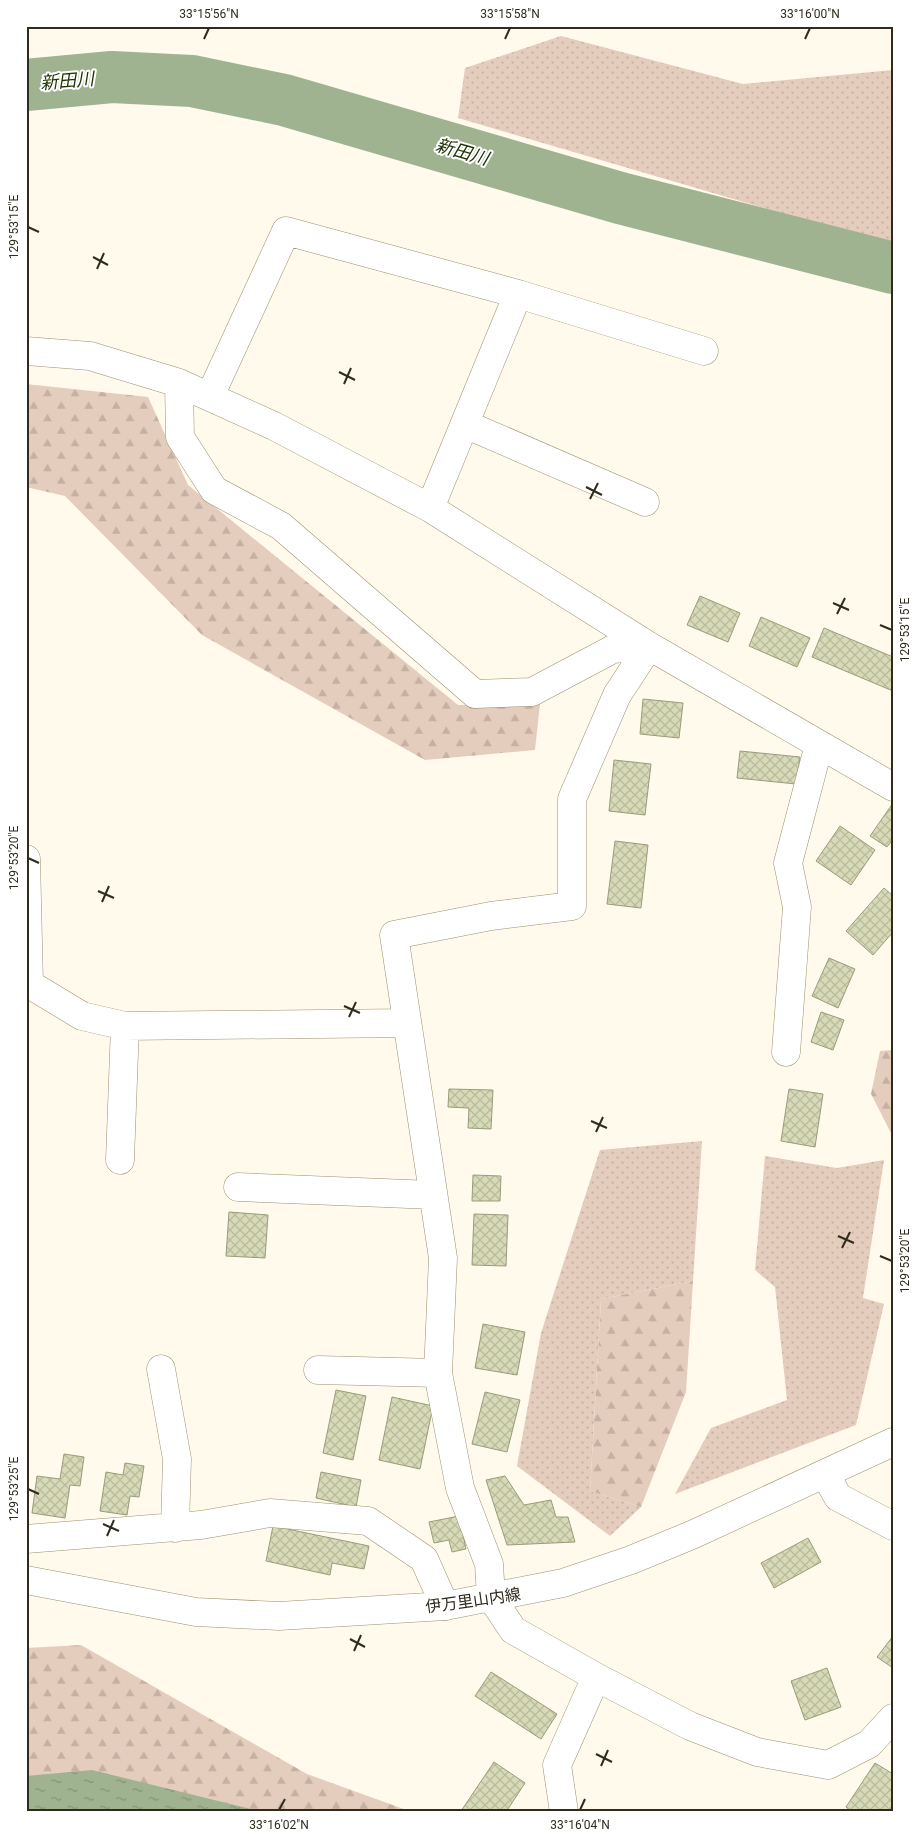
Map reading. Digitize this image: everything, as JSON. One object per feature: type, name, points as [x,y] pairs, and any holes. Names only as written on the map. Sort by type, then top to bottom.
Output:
[{"type":"street","points":[[210,396],[286,231],[518,294],[704,351]]},
{"type":"street","points":[[430,508],[518,294]]},
{"type":"street","points":[[26,351],[90,356],[179,383],[274,426],[430,508],[649,646],[893,787]]},
{"type":"street","points":[[179,383],[180,437],[214,490],[281,526],[475,694],[532,692],[613,649],[649,646]]},
{"type":"street","points":[[465,424],[645,502]]},
{"type":"street","points":[[649,646],[617,695],[572,799],[572,906],[491,916],[394,935],[443,1258],[438,1373],[460,1488],[489,1564],[491,1597],[513,1630],[596,1677],[690,1726],[758,1752],[828,1765],[868,1744],[893,1718]]},
{"type":"street","points":[[786,1052],[797,907],[788,864],[819,745]]},
{"type":"street","points":[[26,859],[29,984],[82,1016],[125,1026],[407,1023]]},
{"type":"street","points":[[120,1160],[125,1026]]},
{"type":"street","points":[[238,1187],[433,1195]]},
{"type":"street","points":[[161,1369],[177,1459],[175,1528]]},
{"type":"street","points":[[318,1370],[438,1373]]},
{"type":"street","name":"伊万里山内線","points":[[26,1580],[196,1612],[279,1616],[445,1606],[518,1594],[563,1583],[631,1560],[893,1442]]},
{"type":"street","points":[[825,1474],[838,1497],[893,1526]]},
{"type":"street","points":[[26,1539],[175,1528],[270,1513],[368,1521],[424,1559],[445,1606]]},
{"type":"street","points":[[564,1812],[557,1765],[596,1677]]},
{"type":"green space","points":[[561,36],[743,84],[893,70],[893,246],[458,118],[465,68]]},
{"type":"green space","points":[[26,384],[148,397],[188,485],[458,705],[540,704],[535,750],[425,760],[202,635],[65,496],[26,487]]},
{"type":"green space","points":[[893,1050],[893,1137],[871,1094],[880,1051]]},
{"type":"green space","points":[[702,1141],[693,1281],[601,1299],[590,1491],[641,1507],[610,1536],[517,1466],[541,1333],[600,1150]]},
{"type":"green space","points":[[765,1156],[837,1168],[884,1160],[863,1298],[884,1304],[856,1425],[675,1494],[711,1428],[787,1400],[775,1287],[755,1270]]},
{"type":"green space","points":[[693,1281],[686,1392],[641,1507],[590,1491],[601,1299]]},
{"type":"green space","points":[[81,1645],[307,1774],[412,1812],[26,1812],[26,1648]]},
{"type":"water","points":[[92,1770],[263,1812],[26,1812],[26,1776]]},
{"type":"building","points":[[700,596],[740,613],[728,642],[687,625]]},
{"type":"building","points":[[761,617],[810,638],[797,667],[749,646]]},
{"type":"building","points":[[824,628],[893,657],[893,691],[812,657]]},
{"type":"building","points":[[643,699],[683,703],[679,738],[640,734]]},
{"type":"building","points":[[740,751],[800,757],[796,784],[737,778]]},
{"type":"building","points":[[614,760],[651,764],[645,815],[609,811]]},
{"type":"building","points":[[893,803],[893,839],[887,847],[870,836]]},
{"type":"building","points":[[840,826],[875,850],[851,885],[816,861]]},
{"type":"building","points":[[615,841],[648,845],[641,908],[607,904]]},
{"type":"building","points":[[884,888],[893,896],[893,932],[873,955],[846,931]]},
{"type":"building","points":[[829,958],[855,969],[838,1008],[812,996]]},
{"type":"building","points":[[821,1012],[844,1020],[833,1050],[811,1042]]},
{"type":"building","points":[[449,1089],[493,1090],[491,1129],[468,1128],[469,1108],[448,1107]]},
{"type":"building","points":[[789,1089],[823,1094],[815,1147],[781,1141]]},
{"type":"building","points":[[473,1175],[501,1176],[500,1201],[472,1201]]},
{"type":"building","points":[[229,1212],[268,1215],[265,1258],[226,1256]]},
{"type":"building","points":[[474,1214],[508,1215],[506,1266],[472,1265]]},
{"type":"building","points":[[483,1324],[525,1332],[517,1375],[475,1368]]},
{"type":"building","points":[[336,1390],[366,1396],[353,1460],[323,1453]]},
{"type":"building","points":[[485,1392],[520,1400],[507,1452],[472,1444]]},
{"type":"building","points":[[392,1397],[433,1406],[420,1469],[379,1460]]},
{"type":"building","points":[[64,1454],[84,1457],[80,1486],[70,1485],[65,1518],[32,1513],[37,1476],[60,1479]]},
{"type":"building","points":[[125,1463],[144,1466],[139,1497],[130,1496],[127,1515],[100,1511],[106,1472],[123,1475]]},
{"type":"building","points":[[321,1472],[361,1480],[356,1507],[316,1498]]},
{"type":"building","points":[[505,1476],[524,1505],[551,1500],[556,1517],[568,1517],[575,1542],[507,1545],[486,1480]]},
{"type":"building","points":[[459,1516],[466,1549],[452,1552],[449,1540],[434,1543],[429,1522]]},
{"type":"building","points":[[273,1526],[369,1546],[364,1569],[332,1563],[330,1575],[266,1561]]},
{"type":"building","points":[[808,1538],[821,1562],[774,1588],[761,1563]]},
{"type":"building","points":[[893,1636],[893,1668],[877,1657]]},
{"type":"building","points":[[827,1668],[841,1707],[805,1720],[791,1681]]},
{"type":"building","points":[[491,1672],[557,1714],[541,1739],[475,1696]]},
{"type":"building","points":[[494,1762],[525,1783],[506,1812],[461,1811]]},
{"type":"building","points":[[875,1763],[893,1774],[893,1804],[888,1812],[852,1812],[846,1807]]},
{"type":"waterway","name":"新田川","points":[[26,85],[112,77],[192,81],[284,100],[620,198],[893,268]]}]
